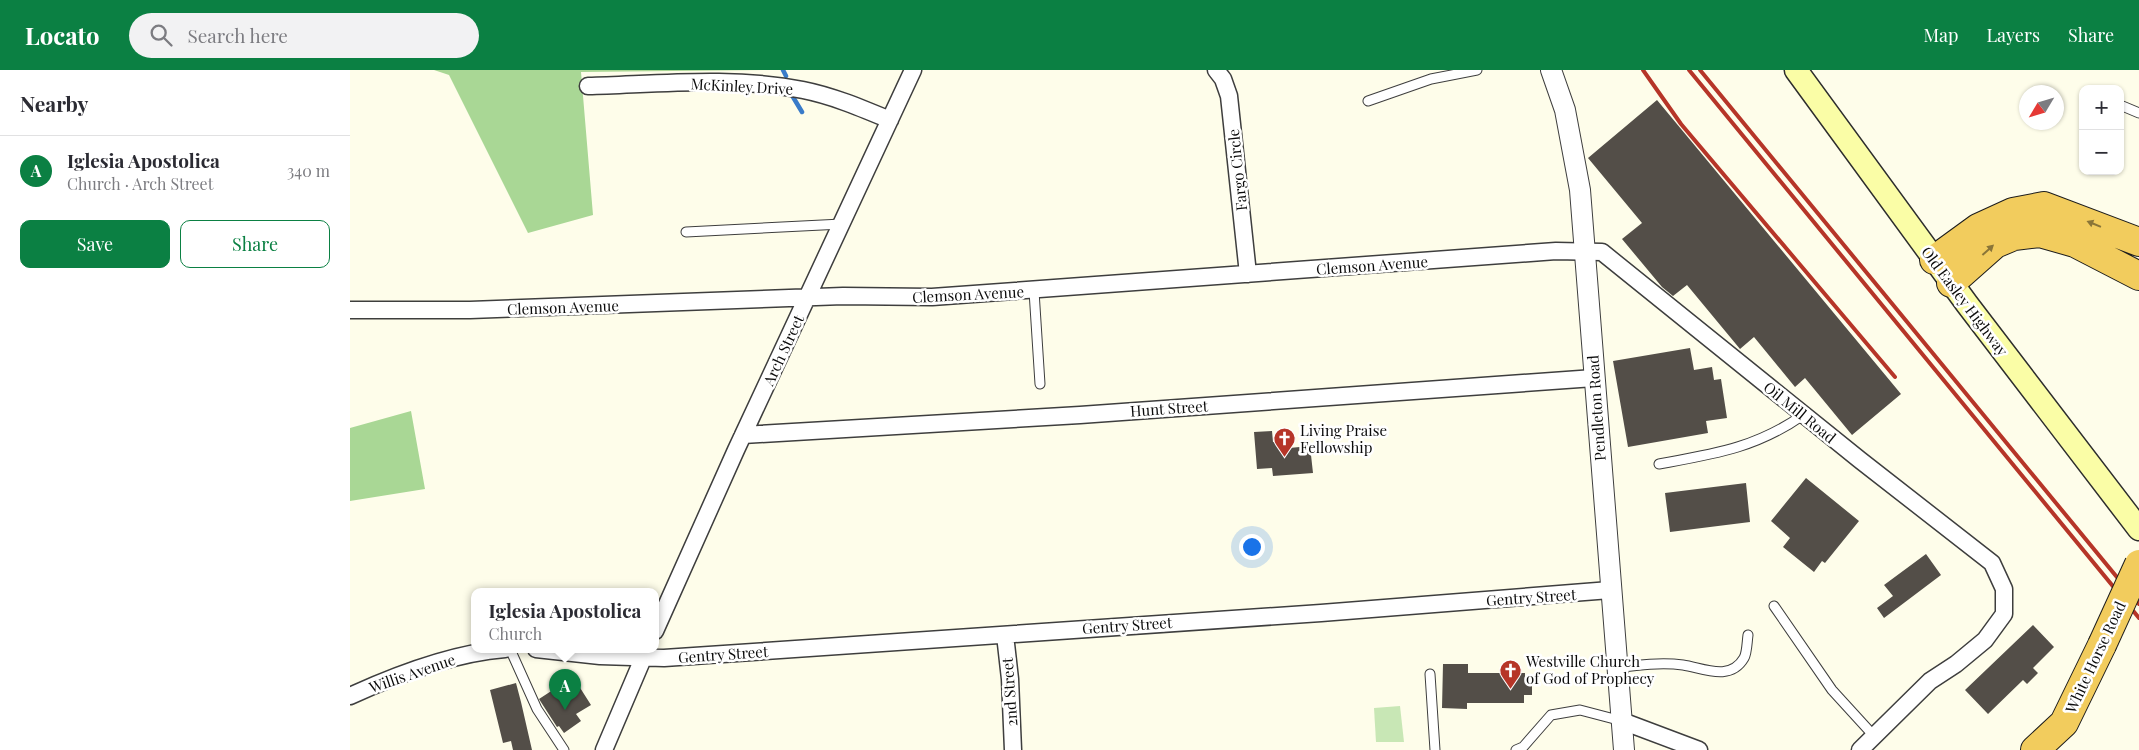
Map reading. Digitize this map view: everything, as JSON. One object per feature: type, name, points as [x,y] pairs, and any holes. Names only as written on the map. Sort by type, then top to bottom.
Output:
[{"type":"highway","points":[[1934,260],[1978,228],[2013,212],[2044,206],[2139,242]]},
{"type":"highway","points":[[1951,283],[1995,244],[2014,236],[2040,233],[2075,243],[2139,276]]},
{"type":"highway","name":"White Horse Road","points":[[2035,750],[2064,723],[2139,564]]},
{"type":"highway","name":"White Horse Road","points":[[2064,723],[2064,750]]},
{"type":"main road","name":"Old Easley Highway","points":[[1796,70],[1951,283],[2139,529]]},
{"type":"street","name":"Arch Street","points":[[659,622],[743,435],[913,70]]},
{"type":"street","name":"Fargo Circle","points":[[1216,70],[1224,79],[1229,96],[1248,274]]},
{"type":"street","name":"Pendleton Road","points":[[1551,70],[1564,110],[1580,190],[1624,750]]},
{"type":"street","name":"McKinley Drive","points":[[588,86],[716,82],[763,85],[828,96],[890,120]]},
{"type":"street","name":"Clemson Avenue","points":[[350,310],[470,310],[808,297],[932,297],[1584,250]]},
{"type":"street","name":"Oil Mill Road","points":[[1584,250],[1602,252],[1803,415],[1992,563],[2004,589],[2004,614],[1985,640],[1956,664],[1930,681],[1874,736]]},
{"type":"street","name":"Hunt Street","points":[[743,435],[1080,415],[1594,378]]},
{"type":"street","name":"Gentry Street","points":[[659,652],[1005,635],[1591,593],[1610,590]]},
{"type":"street","name":"2nd Street","points":[[1005,635],[1010,680],[1013,750]]},
{"type":"street","name":"Willis Avenue","points":[[350,696],[408,673],[457,658],[484,653]]},
{"type":"street","points":[[604,750],[645,653]]},
{"type":"street","points":[[1622,721],[1699,750]]},
{"type":"street","points":[[1860,750],[1874,736]]},
{"type":"lane","points":[[1368,101],[1431,79],[1477,70]]},
{"type":"lane","points":[[2124,107],[2139,113]]},
{"type":"lane","points":[[686,232],[842,224]]},
{"type":"lane","points":[[1034,291],[1040,384]]},
{"type":"lane","points":[[1659,464],[1700,457],[1752,444],[1781,430],[1803,415]]},
{"type":"lane","points":[[1774,606],[1832,690],[1874,736]]},
{"type":"lane","points":[[1617,668],[1657,663],[1683,665],[1708,672],[1726,672],[1744,658],[1748,635]]},
{"type":"lane","points":[[512,653],[537,709],[564,750]]},
{"type":"lane","points":[[1430,674],[1435,750]]},
{"type":"lane","points":[[1516,750],[1523,747],[1551,715],[1580,710],[1622,721]]},
{"type":"green space","points":[[434,70],[769,70],[581,72],[593,215],[528,233],[449,75]]},
{"type":"green space","points":[[411,411],[425,489],[350,501],[350,428]]},
{"type":"green space","points":[[1400,706],[1404,742],[1376,742],[1374,708]]},
{"type":"building","points":[[1657,100],[1901,394],[1852,435],[1805,378],[1795,387],[1754,337],[1740,349],[1687,285],[1673,296],[1662,287],[1622,239],[1642,223],[1588,158]]},
{"type":"building","points":[[1690,348],[1694,370],[1712,367],[1714,380],[1721,379],[1727,418],[1706,421],[1708,433],[1628,447],[1613,361]]},
{"type":"building","name":"Living Praise Fellowship","points":[[1272,431],[1273,442],[1279,442],[1279,449],[1310,446],[1313,473],[1273,476],[1272,468],[1257,469],[1254,432]]},
{"type":"building","points":[[1806,478],[1859,521],[1825,563],[1822,561],[1814,572],[1783,547],[1790,538],[1771,521]]},
{"type":"building","points":[[1746,483],[1750,522],[1670,532],[1665,493]]},
{"type":"building","points":[[1926,554],[1941,575],[1884,618],[1877,608],[1893,596],[1884,585]]},
{"type":"building","points":[[2033,625],[2054,647],[2033,668],[2038,673],[2027,684],[2023,680],[1988,714],[1965,690]]},
{"type":"building","points":[[1443,664],[1468,664],[1468,673],[1525,673],[1525,682],[1532,682],[1532,695],[1524,695],[1524,703],[1467,703],[1467,709],[1442,708]]},
{"type":"building","points":[[516,683],[532,750],[513,750],[511,741],[503,743],[490,690]]},
{"type":"building","points":[[577,683],[591,705],[576,714],[581,721],[564,733],[559,726],[557,727],[539,699],[559,686],[563,692]]},
{"type":"waterway","points":[[783,70],[786,76]]},
{"type":"waterway","points":[[793,97],[802,112]]},
{"type":"railway","points":[[1643,70],[1681,124],[1895,377]]},
{"type":"railway","points":[[1689,70],[2139,618]]},
{"type":"railway","points":[[1700,70],[2139,604]]},
{"type":"place","name":"Living Praise Fellowship","points":[[1284,458]]},
{"type":"place","name":"Westville Church of God of Prophecy","points":[[1510,689]]},
{"type":"place","name":"Iglesia Apostolica","points":[[565,710]]}]
